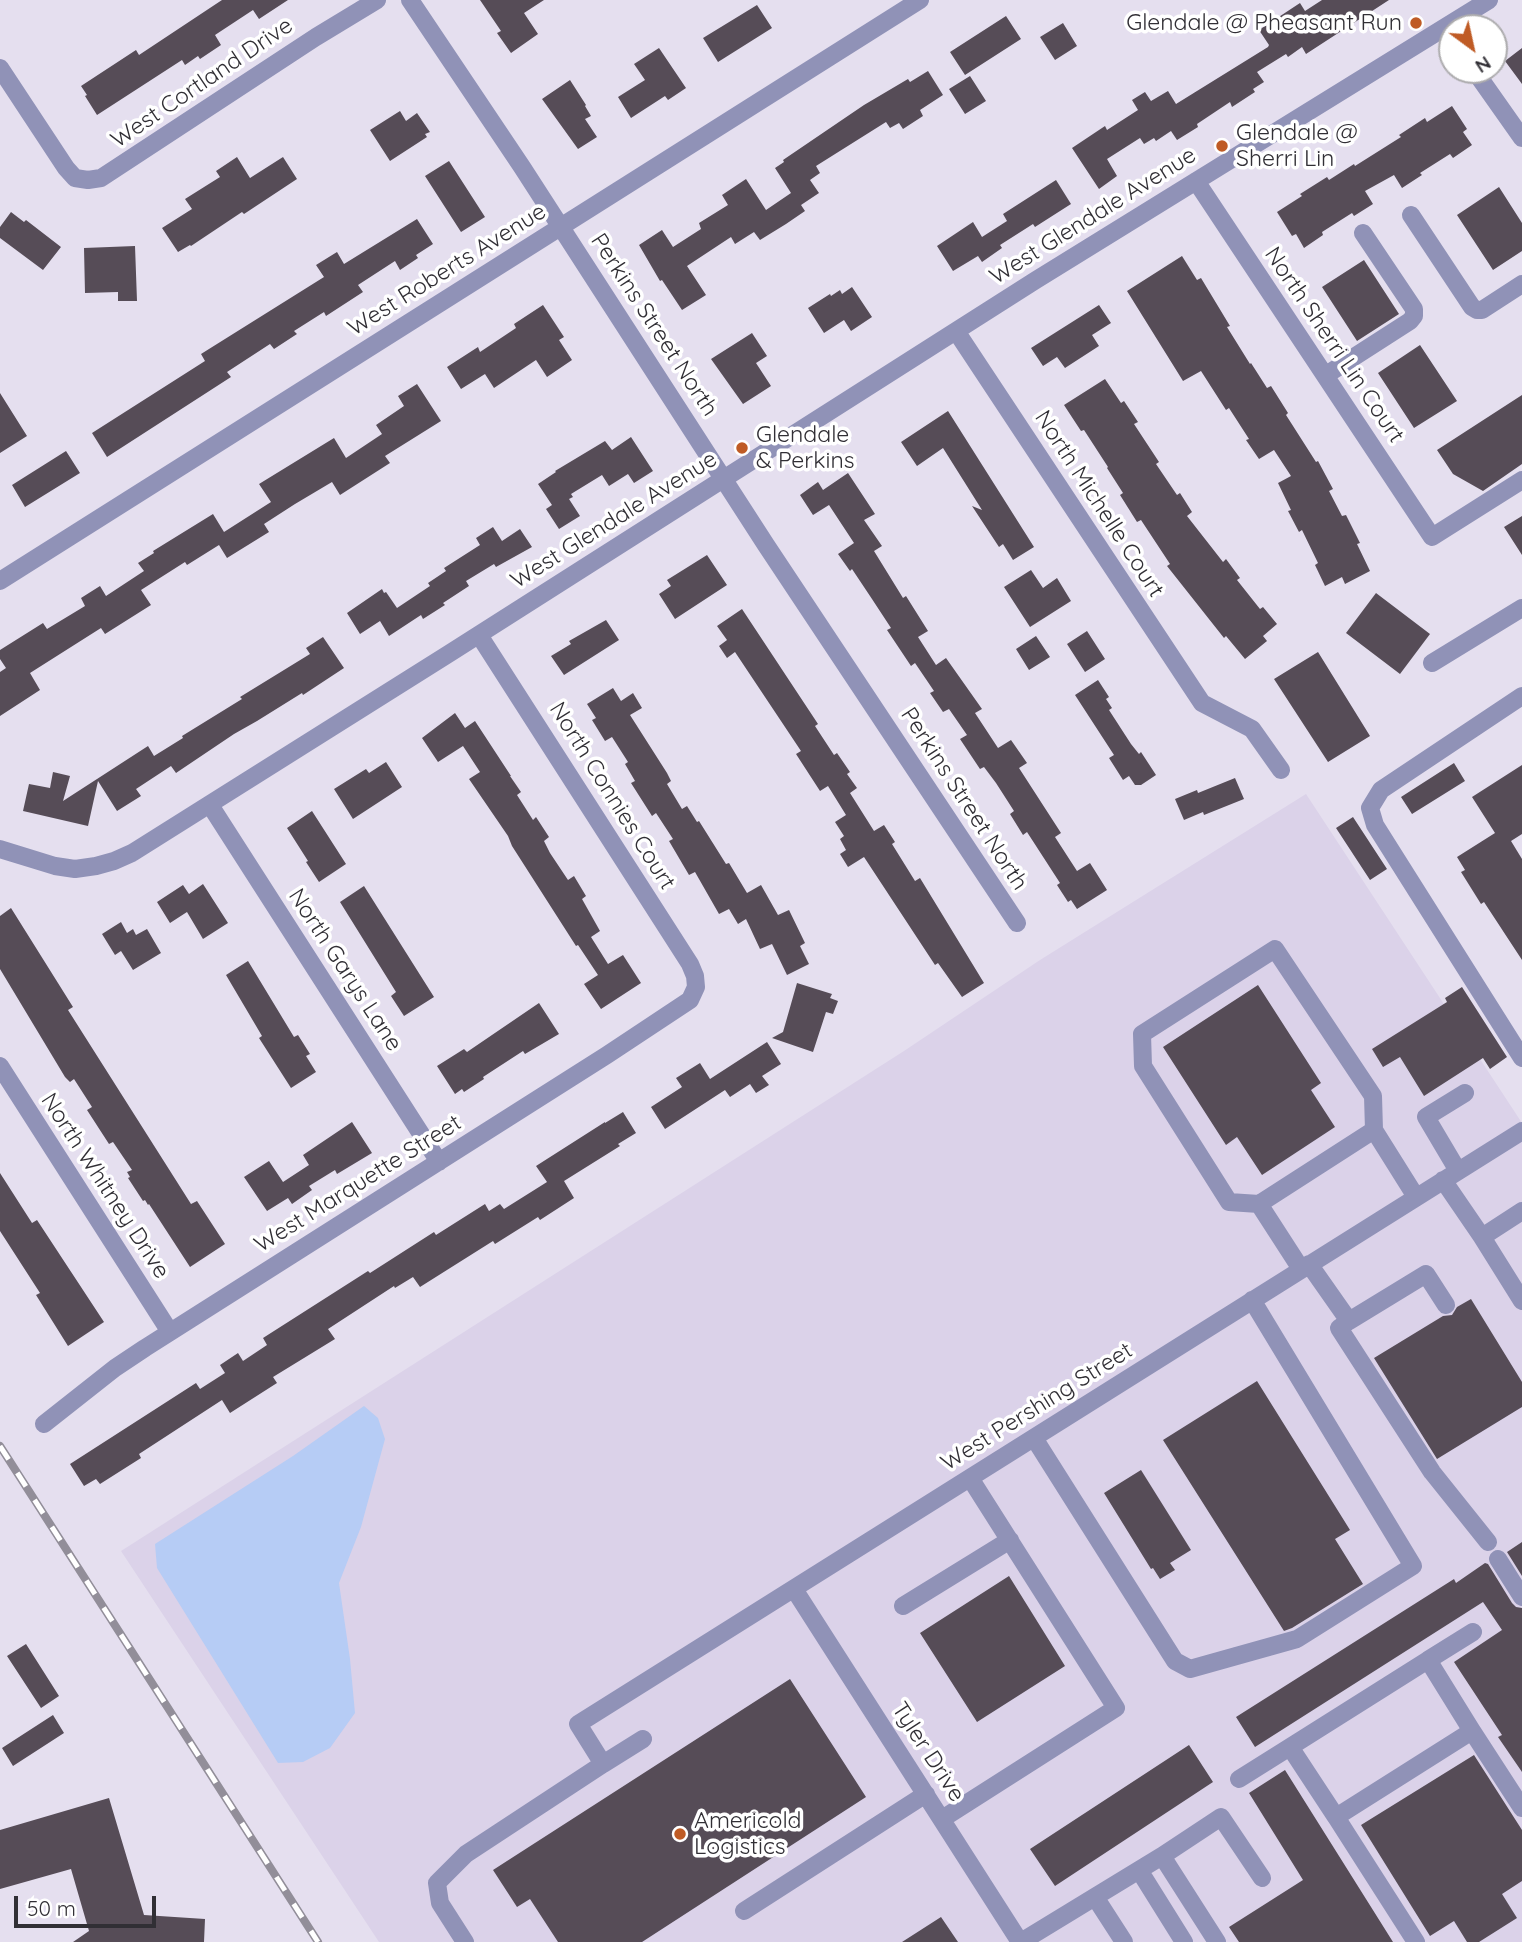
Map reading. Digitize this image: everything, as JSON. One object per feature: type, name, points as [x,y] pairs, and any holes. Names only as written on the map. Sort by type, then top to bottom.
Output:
[{"type":"street","name":"West Cortland Drive","points":[[0,68],[66,168],[75,177],[88,180],[101,178],[377,0]]},
{"type":"street","name":"Perkins Street North","points":[[410,0],[1017,923]]},
{"type":"street","name":"West Roberts Avenue","points":[[3,573],[561,227],[920,0]]},
{"type":"street","name":"West Glendale Avenue","points":[[1471,14],[1489,0]]},
{"type":"street","name":"West Glendale Avenue","points":[[0,849],[55,866],[75,869],[114,862],[132,853],[1196,181],[1438,38]]},
{"type":"street","points":[[1484,84],[1522,138]]},
{"type":"street","name":"North Sherri Lin Court","points":[[1196,181],[1432,537],[1522,480]]},
{"type":"street","points":[[1411,215],[1472,307],[1482,310],[1522,284]]},
{"type":"street","points":[[1326,375],[1414,316],[1414,309],[1363,233]]},
{"type":"street","name":"North Michelle Court","points":[[956,331],[1202,703],[1252,729],[1281,770]]},
{"type":"street","points":[[1432,663],[1522,608]]},
{"type":"street","name":"North Connies Court","points":[[479,635],[690,964],[696,987]]},
{"type":"street","points":[[1522,696],[1381,790],[1370,808],[1376,825],[1522,1058]]},
{"type":"street","name":"North Garys Lane","points":[[210,805],[439,1162]]},
{"type":"street","points":[[1374,1130],[1259,1204],[1229,1202],[1143,1066],[1142,1034],[1275,948],[1373,1096],[1374,1130],[1416,1197]]},
{"type":"street","name":"West Marquette Street","points":[[44,1424],[115,1368],[170,1332],[676,1011],[690,1000],[696,987]]},
{"type":"street","name":"North Whitney Drive","points":[[0,1066],[170,1332]]},
{"type":"street","points":[[1465,1093],[1426,1117],[1451,1176],[1482,1237],[1522,1301]]},
{"type":"street","name":"West Pershing Street","points":[[603,1763],[578,1724],[1522,1131]]},
{"type":"street","points":[[1259,1204],[1349,1321]]},
{"type":"street","points":[[1482,1237],[1522,1211]]},
{"type":"street","points":[[1446,1305],[1426,1274],[1339,1328],[1432,1472],[1488,1542]]},
{"type":"street","points":[[1034,1438],[1175,1661],[1189,1669],[1297,1639],[1413,1566],[1251,1300]]},
{"type":"street","points":[[942,1819],[1116,1708],[970,1478]]},
{"type":"street","points":[[903,1606],[1010,1540]]},
{"type":"street","points":[[1498,1559],[1522,1597]]},
{"type":"street","name":"Tyler Drive","points":[[794,1589],[1021,1942]]},
{"type":"street","points":[[1239,1779],[1473,1632]]},
{"type":"street","points":[[1428,1660],[1522,1808]]},
{"type":"street","points":[[1336,1817],[1472,1731]]},
{"type":"street","points":[[465,1942],[440,1903],[437,1883],[466,1854],[643,1739]]},
{"type":"street","points":[[1290,1747],[1416,1942]]},
{"type":"street","points":[[744,1912],[926,1794]]},
{"type":"street","points":[[1021,1942],[1221,1817],[1262,1878]]},
{"type":"street","points":[[1162,1856],[1217,1942]]},
{"type":"street","points":[[1139,1870],[1184,1942]]},
{"type":"street","points":[[1095,1897],[1125,1942]]},
{"type":"shaded area","points":[[1306,794],[1522,1123],[1522,1942],[379,1942],[121,1551],[904,1051],[1040,960]]},
{"type":"water","points":[[364,1406],[378,1418],[385,1439],[361,1527],[339,1583],[355,1713],[330,1748],[303,1762],[278,1763],[157,1568],[155,1544],[293,1456]]},
{"type":"building","points":[[222,0],[288,0],[259,19],[253,10],[215,35],[221,45],[185,65],[182,60],[97,115],[81,86],[136,50],[139,55]]},
{"type":"building","points":[[480,0],[544,0],[524,13],[538,34],[511,53],[497,33],[501,31]]},
{"type":"building","points":[[1322,0],[1389,0],[1306,54],[1302,47],[1257,72],[1264,82],[1253,89],[1255,92],[1232,107],[1230,102],[1177,140],[1171,131],[1156,141],[1154,138],[1144,144],[1140,138],[1107,159],[1117,176],[1099,189],[1072,148],[1105,126],[1107,130],[1138,110],[1132,100],[1145,92],[1151,101],[1168,91],[1176,104],[1268,47],[1259,30],[1300,3],[1305,11]]},
{"type":"building","points":[[757,5],[772,28],[718,62],[703,38]]},
{"type":"building","points":[[1006,16],[1021,39],[965,75],[950,52]]},
{"type":"building","points":[[1063,23],[1077,46],[1055,60],[1040,37]]},
{"type":"building","points":[[659,48],[686,88],[668,100],[665,96],[631,118],[618,97],[645,80],[634,64]]},
{"type":"building","points":[[1522,48],[1522,84],[1508,65],[1508,59]]},
{"type":"building","points":[[928,71],[943,95],[920,110],[923,116],[903,129],[899,123],[890,128],[886,122],[816,166],[820,173],[810,180],[819,193],[801,205],[805,211],[786,224],[760,240],[754,232],[735,244],[731,237],[687,266],[706,295],[682,310],[662,280],[660,281],[639,245],[662,230],[673,247],[701,229],[699,223],[728,205],[722,195],[746,179],[766,210],[791,193],[775,168],[784,162],[783,160],[864,105],[908,79],[910,82]]},
{"type":"building","points":[[970,76],[986,101],[965,114],[949,89]]},
{"type":"building","points":[[570,80],[586,105],[591,116],[585,119],[597,137],[578,149],[542,99]]},
{"type":"building","points":[[1452,106],[1467,129],[1463,132],[1472,145],[1453,158],[1450,154],[1402,188],[1394,175],[1365,191],[1373,204],[1354,216],[1352,213],[1322,232],[1323,235],[1304,248],[1296,234],[1292,236],[1277,212],[1327,177],[1329,180],[1354,164],[1355,166],[1425,118],[1427,122]]},
{"type":"building","points":[[400,111],[406,121],[417,113],[430,132],[425,134],[427,137],[390,161],[370,130]]},
{"type":"building","points":[[237,157],[250,178],[283,157],[297,179],[244,214],[242,212],[178,252],[162,228],[192,209],[185,199],[220,177],[216,171]]},
{"type":"building","points":[[449,161],[485,217],[461,232],[425,176]]},
{"type":"building","points":[[1056,180],[1071,204],[1000,245],[1002,248],[982,262],[978,256],[953,271],[937,246],[973,222],[982,237],[1007,221],[1003,214]]},
{"type":"building","points":[[1499,187],[1522,223],[1522,251],[1493,270],[1457,215]]},
{"type":"building","points":[[11,212],[61,247],[43,270],[0,238],[0,227]]},
{"type":"building","points":[[417,219],[433,244],[416,255],[418,258],[400,270],[395,261],[358,285],[363,292],[326,316],[324,312],[294,331],[297,334],[274,349],[270,344],[227,372],[231,377],[107,457],[92,433],[205,361],[201,354],[324,277],[316,265],[337,252],[344,264]]},
{"type":"building","points":[[135,246],[137,301],[118,301],[118,292],[85,293],[84,248]]},
{"type":"building","points":[[1182,256],[1197,280],[1201,278],[1250,364],[1267,388],[1271,386],[1288,413],[1286,415],[1316,462],[1318,461],[1333,489],[1329,491],[1342,516],[1346,515],[1360,543],[1357,544],[1370,571],[1345,584],[1342,577],[1325,586],[1315,565],[1318,563],[1302,530],[1299,532],[1288,511],[1291,510],[1278,483],[1291,476],[1274,450],[1259,459],[1229,408],[1226,410],[1201,371],[1183,381],[1127,291]]},
{"type":"building","points":[[1364,260],[1399,314],[1357,341],[1322,287]]},
{"type":"building","points":[[852,287],[872,317],[851,331],[844,320],[824,333],[808,308],[830,294],[831,296],[840,290],[842,294]]},
{"type":"building","points":[[543,305],[564,337],[559,340],[572,360],[547,377],[536,360],[494,388],[485,374],[461,389],[447,367],[478,347],[480,352],[516,328],[514,324]]},
{"type":"building","points":[[1099,305],[1111,323],[1092,335],[1099,346],[1065,368],[1057,357],[1043,366],[1031,348]]},
{"type":"building","points":[[752,333],[767,356],[756,363],[771,386],[743,404],[711,359]]},
{"type":"building","points":[[1420,345],[1457,401],[1414,428],[1378,373]]},
{"type":"building","points":[[1105,379],[1138,422],[1134,424],[1159,462],[1156,464],[1192,512],[1187,516],[1223,562],[1226,559],[1240,578],[1237,580],[1260,609],[1263,607],[1277,624],[1263,636],[1267,641],[1245,659],[1226,636],[1224,638],[1167,566],[1170,564],[1141,520],[1137,522],[1120,495],[1123,493],[1108,467],[1064,405]]},
{"type":"building","points":[[417,384],[441,421],[385,456],[390,463],[340,495],[332,482],[264,524],[269,532],[227,558],[219,545],[187,565],[185,562],[141,590],[151,605],[105,634],[101,628],[30,673],[40,690],[0,716],[0,672],[6,668],[0,659],[0,650],[43,623],[47,629],[85,606],[81,598],[100,586],[106,596],[144,571],[138,563],[154,553],[153,551],[213,514],[224,532],[271,502],[259,484],[334,438],[346,458],[382,434],[376,425],[404,406],[398,396]]},
{"type":"building","points":[[0,393],[27,436],[0,453]]},
{"type":"building","points":[[1522,395],[1522,464],[1483,491],[1453,474],[1437,450]]},
{"type":"building","points":[[948,411],[1034,547],[1013,560],[1003,544],[999,547],[972,506],[982,510],[943,448],[917,466],[901,442]]},
{"type":"building","points":[[631,437],[653,471],[634,483],[628,474],[609,486],[602,475],[571,494],[573,497],[569,499],[580,516],[559,529],[546,509],[552,505],[538,484],[605,441],[612,450]]},
{"type":"building","points":[[66,451],[80,473],[25,507],[12,485]]},
{"type":"building","points":[[848,473],[875,514],[864,520],[882,546],[874,551],[903,598],[906,596],[928,631],[918,637],[936,665],[946,658],[982,709],[975,713],[998,748],[1011,740],[1027,763],[1019,768],[1061,833],[1055,837],[1077,871],[1090,863],[1107,890],[1077,909],[1071,900],[1068,902],[1057,885],[1060,883],[1027,832],[1023,835],[1010,814],[1014,811],[996,783],[984,767],[980,769],[960,739],[967,735],[949,709],[943,712],[930,693],[934,691],[915,663],[911,666],[887,630],[891,628],[852,569],[850,571],[838,554],[854,543],[829,505],[813,515],[800,495],[818,482],[823,490]]},
{"type":"building","points":[[1522,516],[1522,555],[1504,527]]},
{"type":"building","points":[[493,527],[502,541],[520,529],[532,547],[496,567],[494,564],[466,581],[469,586],[423,619],[421,615],[389,636],[380,621],[360,634],[347,613],[382,589],[397,608],[430,586],[428,583],[446,571],[444,568],[480,545],[476,538]]},
{"type":"building","points":[[707,555],[727,585],[675,619],[659,594],[671,586],[667,580]]},
{"type":"building","points":[[1031,570],[1043,588],[1057,578],[1071,601],[1030,627],[1004,587]]},
{"type":"building","points":[[1376,593],[1430,634],[1400,674],[1346,633]]},
{"type":"building","points":[[742,609],[818,724],[815,726],[834,755],[837,753],[850,772],[847,774],[857,788],[850,793],[874,831],[884,825],[895,842],[892,844],[915,881],[920,878],[984,983],[962,997],[938,963],[935,965],[864,857],[848,867],[840,854],[846,850],[840,839],[844,836],[835,822],[846,815],[828,786],[820,791],[796,754],[801,751],[735,652],[727,658],[719,646],[727,640],[717,626]]},
{"type":"building","points":[[606,620],[619,640],[564,675],[551,656],[571,644],[569,641]]},
{"type":"building","points":[[1087,631],[1105,659],[1085,672],[1067,644]]},
{"type":"building","points":[[1036,636],[1050,657],[1029,670],[1016,649]]},
{"type":"building","points":[[323,637],[344,668],[234,734],[176,773],[171,766],[136,789],[141,796],[117,811],[98,781],[88,826],[23,811],[29,784],[50,788],[53,772],[70,776],[63,801],[148,746],[154,756],[242,699],[240,697],[310,654],[306,648]]},
{"type":"building","points":[[1318,652],[1370,736],[1328,762],[1274,679]]},
{"type":"building","points":[[1098,680],[1109,697],[1106,699],[1112,708],[1109,710],[1156,775],[1141,785],[1135,785],[1129,776],[1123,780],[1109,758],[1114,755],[1075,695]]},
{"type":"building","points":[[613,688],[621,701],[633,693],[642,708],[630,715],[667,773],[671,781],[667,784],[682,809],[687,806],[697,822],[699,821],[747,893],[761,885],[778,915],[789,910],[805,943],[800,946],[809,964],[787,975],[772,944],[760,949],[746,919],[738,924],[729,909],[719,914],[695,872],[689,875],[669,841],[673,839],[656,813],[652,816],[631,783],[635,781],[625,764],[628,762],[612,737],[605,741],[592,720],[596,718],[587,704]]},
{"type":"building","points":[[455,713],[465,728],[475,721],[521,792],[517,795],[533,820],[536,817],[549,837],[544,841],[550,853],[568,880],[574,876],[586,896],[582,899],[600,931],[591,937],[608,964],[623,955],[641,983],[601,1009],[584,984],[598,975],[578,945],[576,946],[469,779],[480,772],[463,746],[438,762],[422,738]]},
{"type":"building","points":[[386,762],[402,787],[353,819],[334,789],[366,769],[369,773]]},
{"type":"building","points":[[1454,763],[1465,781],[1412,814],[1401,797]]},
{"type":"building","points":[[1522,765],[1522,834],[1511,841],[1522,859],[1522,960],[1484,902],[1481,904],[1461,872],[1465,870],[1457,857],[1495,833],[1472,797]]},
{"type":"building","points":[[1235,778],[1244,799],[1184,820],[1175,799]]},
{"type":"building","points":[[312,811],[346,864],[319,882],[287,828]]},
{"type":"building","points":[[1353,817],[1387,869],[1370,880],[1336,828]]},
{"type":"building","points":[[203,884],[228,923],[203,939],[187,912],[170,923],[157,902],[183,885],[189,894]]},
{"type":"building","points":[[364,886],[434,997],[404,1016],[391,996],[396,992],[340,902]]},
{"type":"building","points":[[11,908],[73,1007],[68,1010],[191,1204],[197,1201],[225,1244],[190,1267],[149,1204],[143,1201],[128,1178],[130,1177],[127,1172],[132,1170],[113,1142],[109,1144],[87,1110],[92,1107],[74,1079],[70,1082],[65,1077],[0,969],[0,916]]},
{"type":"building","points":[[121,922],[127,933],[133,929],[136,935],[147,929],[161,953],[133,970],[121,951],[115,955],[102,934]]},
{"type":"building","points":[[248,961],[294,1037],[298,1035],[310,1054],[306,1056],[316,1072],[291,1088],[259,1038],[262,1036],[226,975]]},
{"type":"building","points":[[797,983],[832,994],[830,998],[838,1001],[833,1014],[826,1012],[813,1052],[772,1038],[783,1032]]},
{"type":"building","points":[[1258,985],[1321,1083],[1311,1090],[1335,1127],[1262,1175],[1237,1137],[1226,1145],[1163,1047]]},
{"type":"building","points":[[1462,987],[1507,1057],[1490,1069],[1483,1058],[1424,1096],[1400,1057],[1383,1067],[1372,1049],[1447,1002],[1445,998]]},
{"type":"building","points":[[539,1003],[559,1034],[525,1054],[523,1051],[464,1092],[462,1089],[455,1094],[437,1066],[464,1049],[467,1052]]},
{"type":"building","points":[[767,1042],[781,1064],[762,1076],[769,1085],[756,1093],[750,1084],[730,1097],[725,1090],[665,1129],[651,1107],[682,1087],[676,1078],[700,1063],[710,1079]]},
{"type":"building","points":[[623,1112],[636,1133],[564,1181],[574,1198],[495,1244],[493,1241],[420,1287],[413,1277],[395,1288],[394,1286],[328,1329],[335,1339],[273,1377],[277,1383],[230,1413],[222,1400],[139,1454],[141,1458],[100,1484],[96,1479],[84,1486],[70,1464],[196,1383],[200,1389],[225,1373],[220,1365],[238,1353],[243,1361],[267,1345],[263,1338],[368,1271],[370,1273],[434,1232],[436,1235],[485,1204],[489,1211],[500,1204],[504,1209],[547,1182],[536,1166]]},
{"type":"building","points":[[352,1122],[372,1153],[337,1174],[335,1170],[309,1186],[312,1190],[292,1204],[288,1198],[267,1211],[244,1177],[269,1161],[283,1182],[309,1165],[303,1155]]},
{"type":"building","points":[[0,1173],[32,1223],[37,1220],[104,1322],[68,1346],[36,1295],[40,1293],[0,1231]]},
{"type":"building","points":[[1471,1299],[1522,1382],[1522,1407],[1437,1459],[1374,1358],[1443,1316],[1452,1315],[1457,1307]]},
{"type":"building","points":[[1257,1381],[1350,1530],[1335,1539],[1363,1584],[1284,1631],[1163,1440]]},
{"type":"building","points":[[1141,1470],[1191,1550],[1170,1563],[1175,1570],[1160,1579],[1104,1493]]},
{"type":"building","points":[[1522,1542],[1522,1576],[1507,1552]]},
{"type":"building","points":[[1485,1563],[1512,1603],[1522,1608],[1522,1772],[1498,1737],[1502,1735],[1454,1662],[1502,1630],[1483,1602],[1255,1747],[1236,1717],[1454,1579],[1456,1583]]},
{"type":"building","points":[[1009,1576],[1065,1666],[977,1722],[920,1633]]},
{"type":"building","points":[[26,1644],[59,1696],[41,1708],[7,1656]]},
{"type":"building","name":"Americold Logistics","points":[[790,1679],[866,1797],[642,1942],[558,1942],[530,1899],[517,1907],[493,1870]]},
{"type":"building","points":[[53,1715],[64,1733],[13,1766],[2,1748]]},
{"type":"building","points":[[1189,1745],[1213,1782],[1055,1886],[1030,1849]]},
{"type":"building","points":[[1474,1755],[1522,1830],[1522,1881],[1502,1894],[1517,1918],[1479,1942],[1467,1942],[1454,1921],[1430,1936],[1361,1825]]},
{"type":"building","points":[[1285,1770],[1393,1942],[1239,1942],[1229,1927],[1303,1880],[1249,1793]]},
{"type":"building","points":[[109,1798],[144,1915],[205,1919],[204,1942],[73,1942],[89,1931],[71,1869],[0,1889],[0,1830]]},
{"type":"building","points":[[941,1917],[958,1942],[902,1942]]},
{"type":"railway","points":[[0,1446],[318,1942]]},
{"type":"place","name":"Glendale @ Pheasant Run","points":[[1416,23]]},
{"type":"place","name":"Glendale @ Sherri Lin","points":[[1222,146]]},
{"type":"place","name":"Glendale & Perkins","points":[[742,448]]},
{"type":"place","name":"Americold Logistics","points":[[680,1834]]}]
